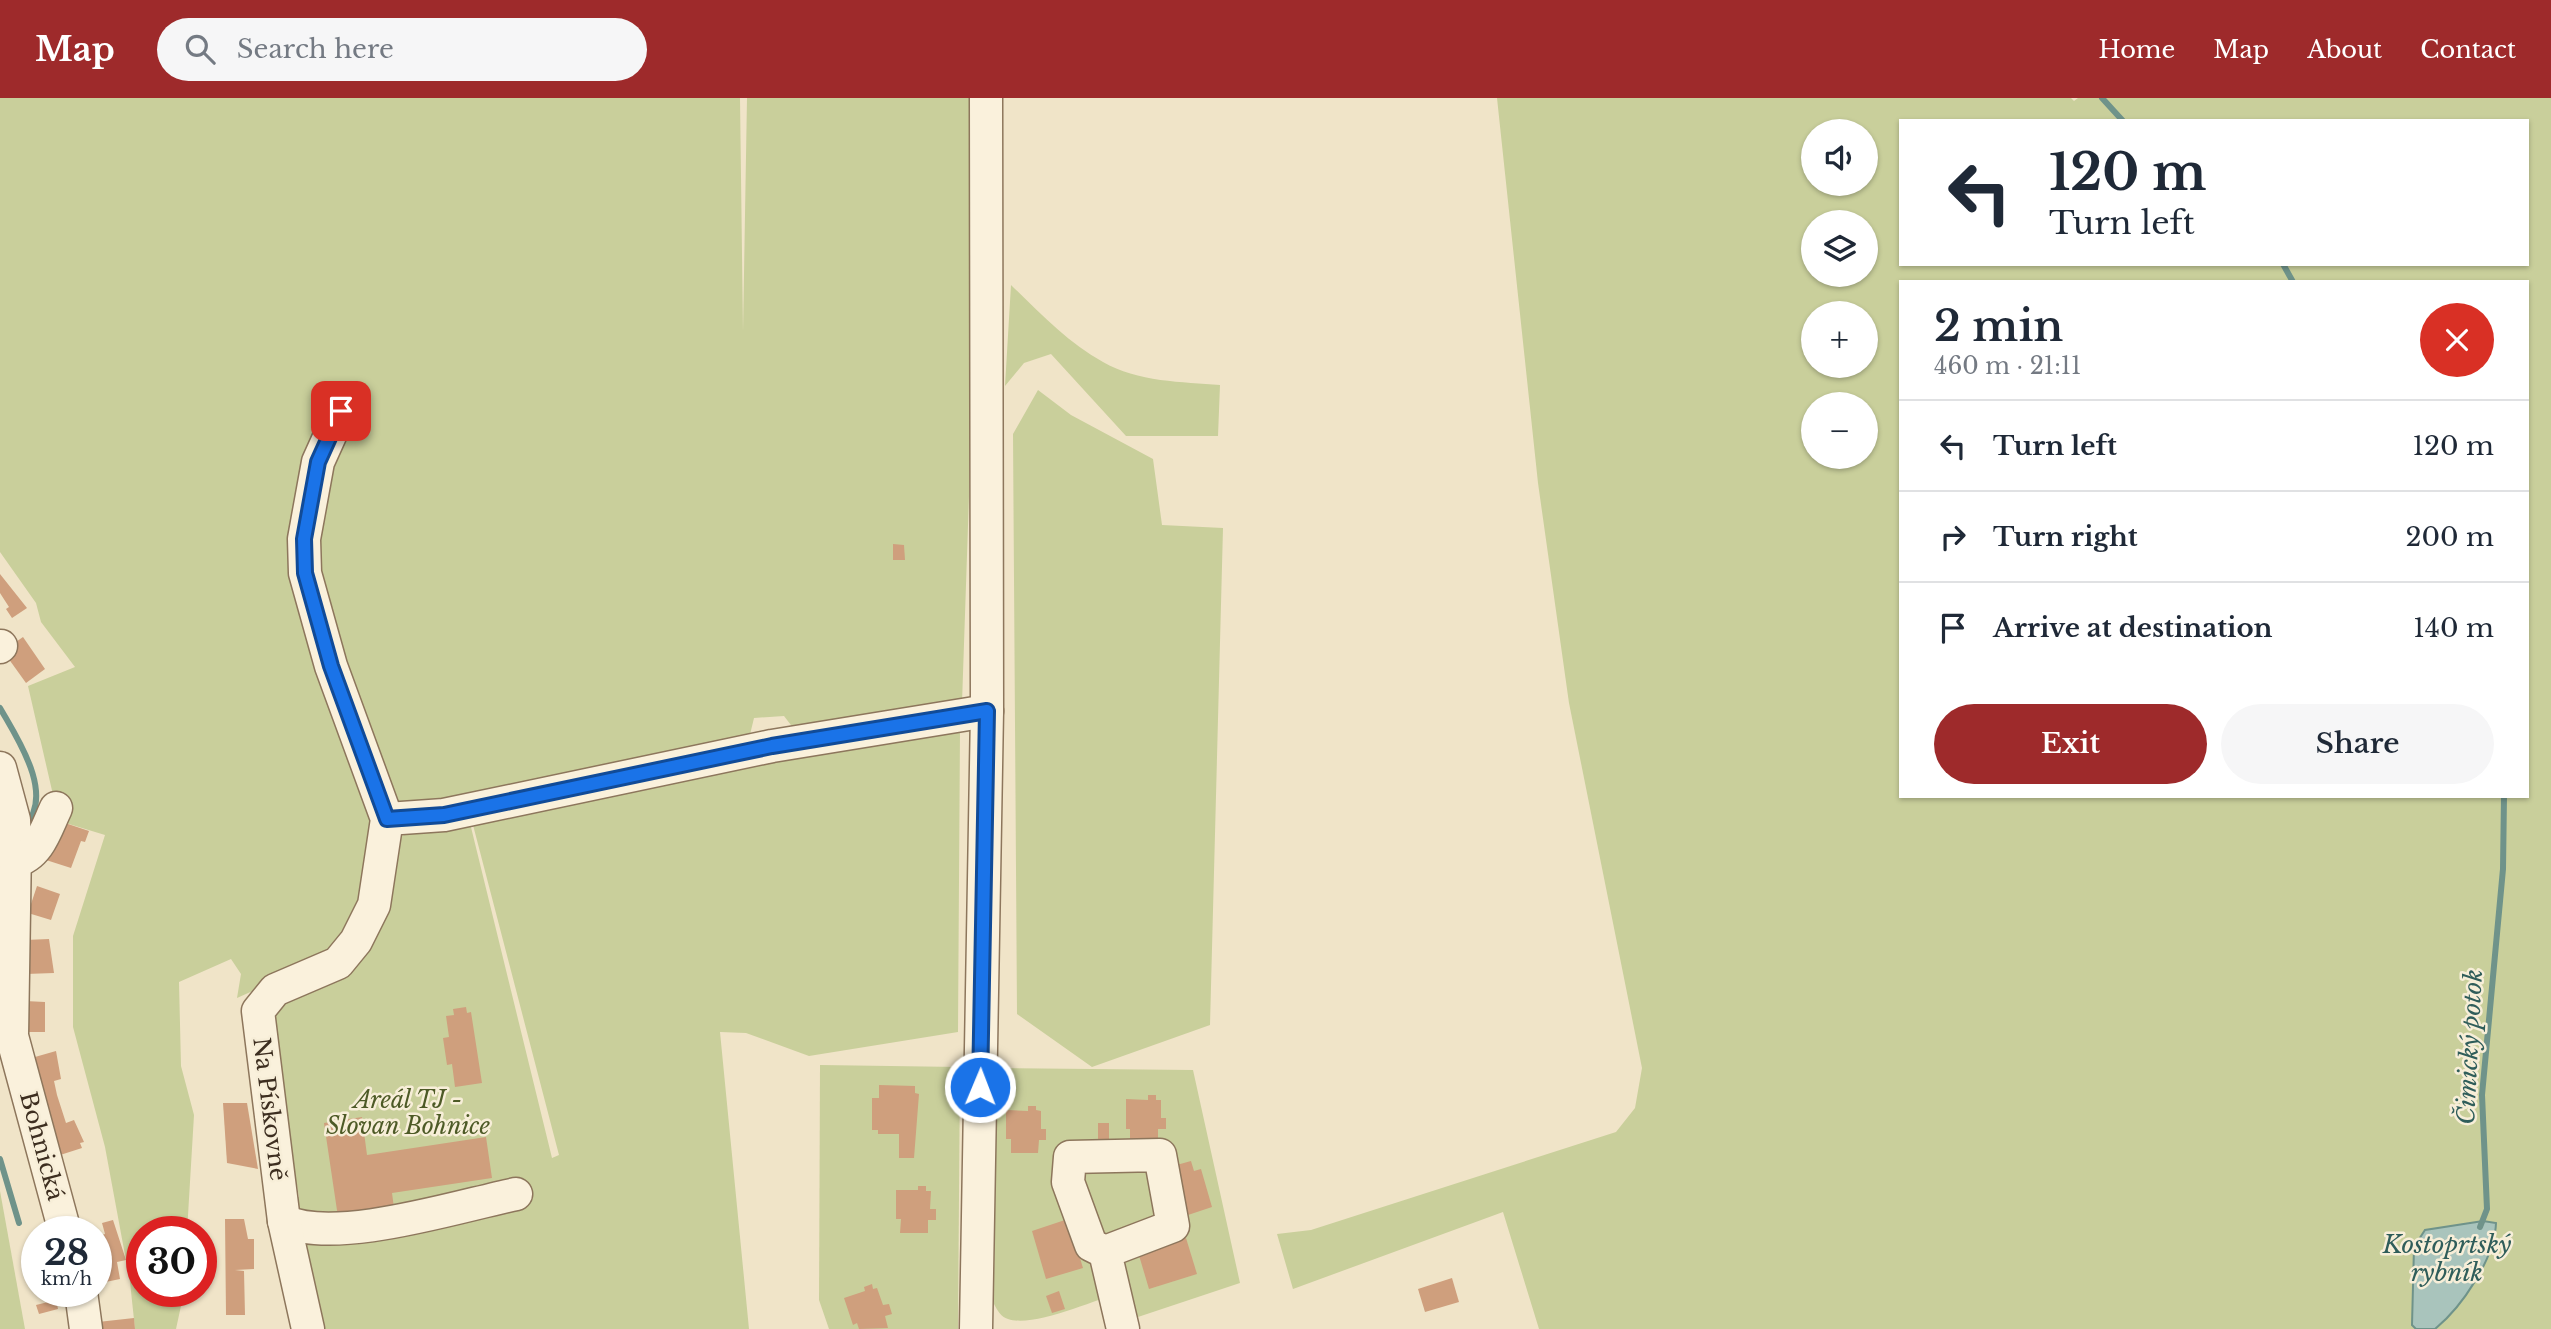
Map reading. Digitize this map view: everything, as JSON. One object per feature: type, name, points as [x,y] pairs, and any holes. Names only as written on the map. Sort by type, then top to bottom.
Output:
[{"type":"street","points":[[976,1329],[987,711],[986,98]]},
{"type":"street","points":[[341,411],[318,462],[304,539],[305,573],[331,666],[387,819],[444,815],[772,746],[987,711]]},
{"type":"street","name":"Bohnická","points":[[0,768],[15,842],[12,1036],[61,1216]]},
{"type":"street","points":[[15,842],[27,859],[38,846],[56,808]]},
{"type":"street","name":"Na Pískovně","points":[[308,1329],[284,1221],[258,1011],[275,989],[338,963],[356,940],[374,905],[387,819]]},
{"type":"street","points":[[284,1221],[294,1226],[347,1230],[516,1194]]},
{"type":"street","points":[[1105,1252],[1123,1329]]},
{"type":"street","points":[[83,1307],[86,1329]]},
{"type":"green space","points":[[0,98],[740,98],[743,332],[747,98],[974,98],[969,496],[962,703],[855,725],[845,717],[834,720],[826,731],[794,729],[784,716],[754,718],[747,747],[411,811],[345,949],[237,998],[241,974],[231,959],[179,982],[181,1066],[194,1115],[188,1216],[126,1216],[126,1260],[105,1147],[73,1027],[73,936],[105,835],[59,821],[28,686],[75,667],[41,622],[36,603],[0,552]]},
{"type":"green space","points":[[1497,98],[2071,98],[2074,101],[2078,98],[2551,98],[2551,1329],[1539,1329],[1503,1212],[1293,1289],[1277,1234],[1311,1230],[1616,1132],[1635,1108],[1642,1068],[1569,703],[1538,483]]},
{"type":"green space","points":[[1011,285],[1066,337],[1116,369],[1160,380],[1220,385],[1218,436],[1126,436],[1051,354],[1024,363],[1005,386]]},
{"type":"green space","points":[[1038,390],[1071,415],[1153,459],[1162,525],[1223,528],[1210,1025],[1092,1067],[1017,1014],[1013,434]]},
{"type":"green space","name":"Areál TJ - Slovan Bohnice","points":[[960,730],[958,1032],[809,1056],[746,1033],[720,1032],[749,1329],[307,1329],[289,1199],[299,1197],[297,1185],[288,1186],[267,1011],[332,978],[396,840],[412,830],[469,819],[552,1158],[559,1155],[473,825],[713,773]]},
{"type":"green space","points":[[820,1065],[960,1067],[958,1329],[829,1329],[819,1300]]},
{"type":"green space","points":[[995,1068],[1193,1070],[1240,1283],[1135,1318],[1121,1292],[1033,1320],[1019,1321],[1001,1315],[994,1304]]},
{"type":"green space","points":[[0,1191],[25,1329],[0,1329]]},
{"type":"green space","points":[[133,1307],[181,1307],[176,1329],[135,1329]]},
{"type":"water","name":"Kostoprtský rybník","points":[[2483,1221],[2496,1223],[2490,1251],[2475,1281],[2456,1308],[2435,1329],[2416,1329],[2412,1325],[2414,1247],[2425,1230]]},
{"type":"building","points":[[893,544],[904,545],[905,560],[893,560]]},
{"type":"building","points":[[0,574],[27,608],[12,618],[0,593]]},
{"type":"building","points":[[23,637],[45,669],[26,683],[3,651]]},
{"type":"building","points":[[59,821],[89,831],[85,842],[81,841],[71,868],[46,860]]},
{"type":"building","points":[[37,886],[60,894],[51,920],[28,913]]},
{"type":"building","points":[[49,939],[54,973],[26,974],[25,940]]},
{"type":"building","points":[[25,1001],[45,1002],[45,1032],[24,1032]]},
{"type":"building","points":[[466,1007],[467,1013],[471,1012],[482,1083],[455,1087],[452,1064],[447,1065],[443,1038],[449,1037],[446,1016],[454,1015],[453,1009]]},
{"type":"building","points":[[56,1051],[61,1079],[54,1081],[57,1095],[66,1123],[74,1120],[84,1142],[80,1143],[82,1148],[57,1156],[28,1059]]},
{"type":"building","points":[[879,1085],[915,1086],[915,1093],[919,1094],[914,1158],[899,1158],[899,1134],[878,1134],[878,1130],[872,1130],[872,1098],[879,1098]]},
{"type":"building","points":[[1148,1095],[1156,1095],[1156,1100],[1161,1100],[1161,1118],[1166,1118],[1166,1129],[1158,1129],[1158,1142],[1130,1142],[1130,1129],[1126,1129],[1126,1099],[1148,1100]]},
{"type":"building","points":[[223,1103],[247,1103],[258,1169],[227,1163]]},
{"type":"building","points":[[1028,1106],[1036,1106],[1036,1110],[1041,1111],[1041,1129],[1046,1129],[1046,1140],[1039,1140],[1038,1153],[1011,1153],[1011,1139],[1006,1139],[1006,1110],[1028,1111]]},
{"type":"building","points":[[362,1117],[367,1155],[486,1137],[492,1178],[392,1193],[394,1208],[338,1217],[324,1123]]},
{"type":"building","points":[[1098,1123],[1109,1123],[1109,1141],[1098,1141]]},
{"type":"building","points":[[1191,1161],[1194,1171],[1201,1169],[1212,1207],[1188,1215],[1173,1166]]},
{"type":"building","points":[[918,1186],[926,1186],[926,1191],[931,1191],[930,1209],[936,1209],[936,1220],[928,1220],[928,1233],[900,1233],[901,1219],[896,1219],[896,1190],[918,1190]]},
{"type":"building","points":[[225,1219],[244,1219],[248,1239],[254,1239],[254,1269],[235,1270],[244,1271],[245,1315],[226,1315]]},
{"type":"building","points":[[1068,1219],[1083,1268],[1046,1279],[1032,1231]]},
{"type":"building","points":[[112,1220],[126,1260],[117,1262],[120,1279],[112,1281]]},
{"type":"building","points":[[1186,1238],[1197,1274],[1149,1289],[1138,1252]]},
{"type":"building","points":[[1452,1278],[1459,1302],[1425,1312],[1418,1289]]},
{"type":"building","points":[[872,1284],[873,1289],[877,1288],[883,1305],[889,1304],[892,1314],[885,1316],[888,1328],[859,1329],[857,1323],[853,1325],[844,1298],[865,1291],[864,1287]]},
{"type":"building","points":[[1059,1291],[1065,1309],[1052,1313],[1046,1296]]},
{"type":"building","points":[[37,1307],[58,1307],[58,1309],[39,1314]]},
{"type":"building","points":[[134,1318],[135,1329],[98,1329],[98,1322]]},
{"type":"waterway","name":"Čimický potok","points":[[2102,98],[2121,119]]},
{"type":"waterway","name":"Čimický potok","points":[[2284,266],[2292,280]]},
{"type":"waterway","points":[[0,708],[24,750],[35,783],[33,814],[24,827]]},
{"type":"waterway","name":"Čimický potok","points":[[2480,1227],[2487,1209],[2482,1095],[2503,869],[2504,798]]},
{"type":"waterway","points":[[0,1159],[19,1223]]},
{"type":"route","points":[[341,411],[318,462],[304,539],[305,573],[331,666],[387,819],[444,815],[772,746],[987,711],[980,1087]]}]
